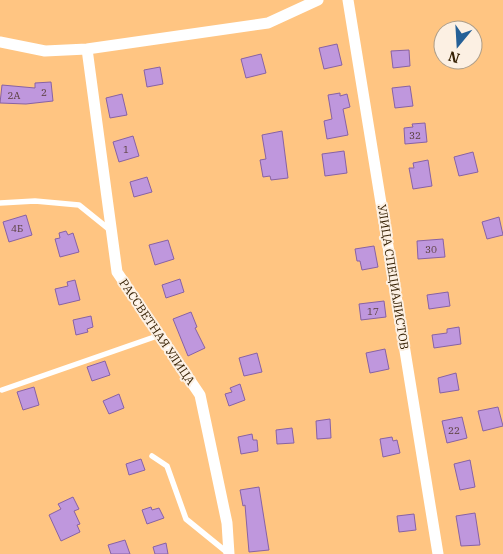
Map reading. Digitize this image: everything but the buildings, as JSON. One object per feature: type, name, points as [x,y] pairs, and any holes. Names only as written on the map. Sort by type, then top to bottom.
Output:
[{"type":"street","points":[[0,42],[45,51],[87,49],[268,23],[318,0]]},
{"type":"street","name":"УЛИЦА СПЕЦИАЛИСТОВ","points":[[348,0],[438,554]]},
{"type":"street","name":"РАССВЕТНАЯ УЛИЦА","points":[[87,49],[117,272],[200,395],[227,523],[228,554]]},
{"type":"lane","points":[[0,203],[35,201],[79,205],[110,230]]},
{"type":"lane","points":[[2,390],[160,335]]},
{"type":"lane","points":[[152,456],[166,466],[186,519],[228,554]]}]
